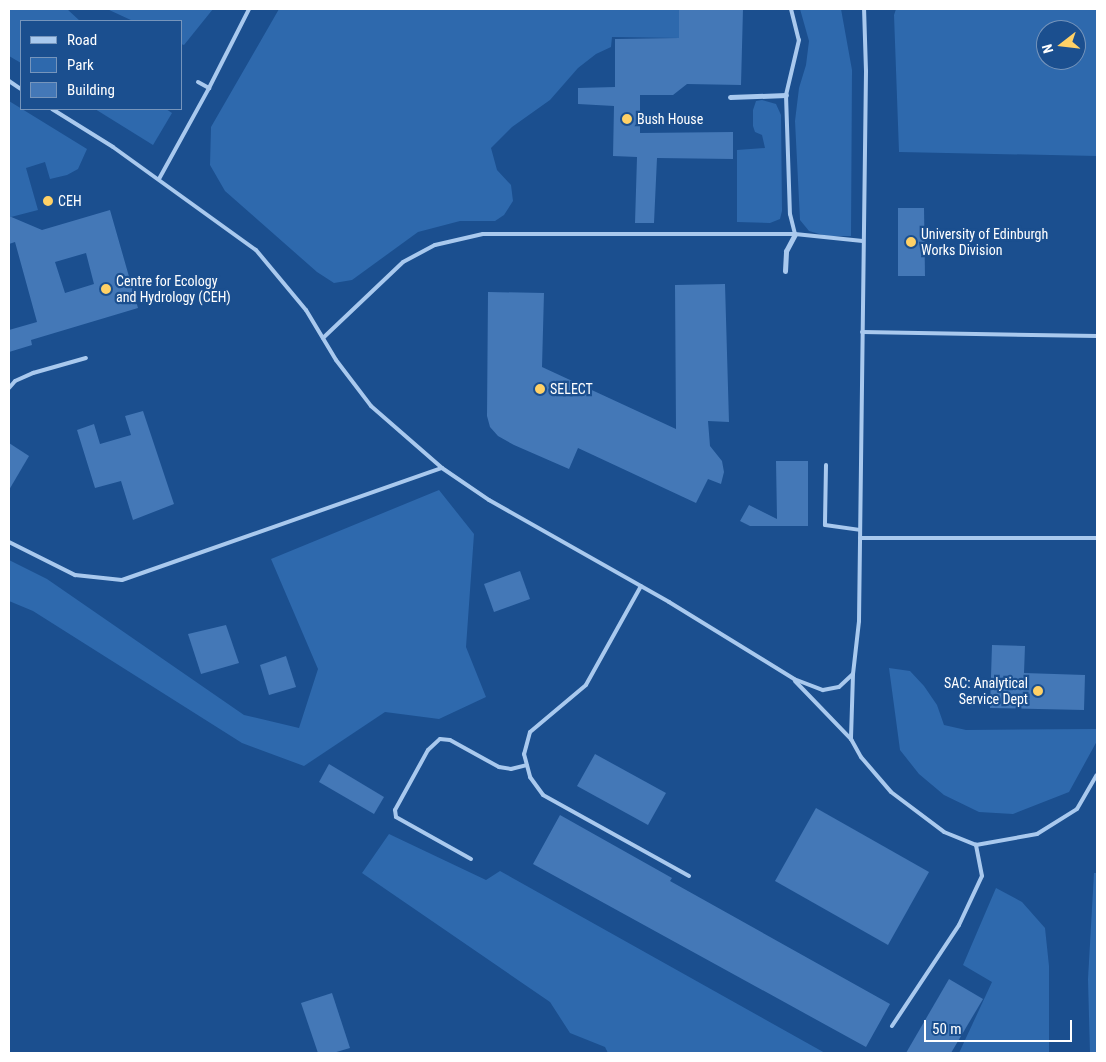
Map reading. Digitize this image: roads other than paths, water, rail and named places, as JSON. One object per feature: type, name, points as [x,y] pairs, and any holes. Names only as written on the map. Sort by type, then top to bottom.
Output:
[{"type":"street","points":[[730,97],[786,95]]},
{"type":"street","points":[[785,271],[786,251],[795,234]]},
{"type":"lane","points":[[159,179],[209,88],[249,9]]},
{"type":"lane","points":[[791,9],[799,40],[786,95],[790,214],[795,234]]},
{"type":"lane","points":[[852,739],[853,674],[859,622],[866,71],[864,9]]},
{"type":"lane","points":[[9,82],[20,88]]},
{"type":"lane","points":[[198,82],[209,88]]},
{"type":"lane","points":[[54,110],[159,179],[256,250],[306,310],[336,360],[371,406],[442,468],[489,500],[642,586],[794,679],[823,690],[838,687],[853,674]]},
{"type":"lane","points":[[322,338],[403,262],[435,244],[483,234],[795,234],[863,241]]},
{"type":"lane","points":[[862,332],[1097,336]]},
{"type":"lane","points":[[9,388],[15,381],[33,373],[86,358]]},
{"type":"lane","points":[[826,465],[825,525],[860,530]]},
{"type":"lane","points":[[9,542],[75,576],[122,580],[442,468]]},
{"type":"lane","points":[[860,538],[1097,538]]},
{"type":"lane","points":[[642,586],[586,685],[530,732],[524,754],[530,778],[544,795],[690,876]]},
{"type":"lane","points":[[794,679],[852,739],[861,757],[891,792],[944,832],[976,845],[1037,834],[1077,809],[1097,775]]},
{"type":"lane","points":[[471,859],[396,817],[395,810],[428,750],[440,739],[450,740],[499,767],[511,768],[527,765]]},
{"type":"lane","points":[[892,1026],[959,925],[982,876],[976,845]]},
{"type":"place","name":"Bush House","points":[[627,119]]},
{"type":"place","name":"CEH","points":[[48,201]]},
{"type":"place","name":"University of Edinburgh Works Division","points":[[911,242]]},
{"type":"place","name":"Centre for Ecology and Hydrology (CEH)","points":[[106,289]]},
{"type":"place","name":"SELECT","points":[[540,389]]},
{"type":"place","name":"SAC: Analytical Service Dept","points":[[1038,691]]}]
